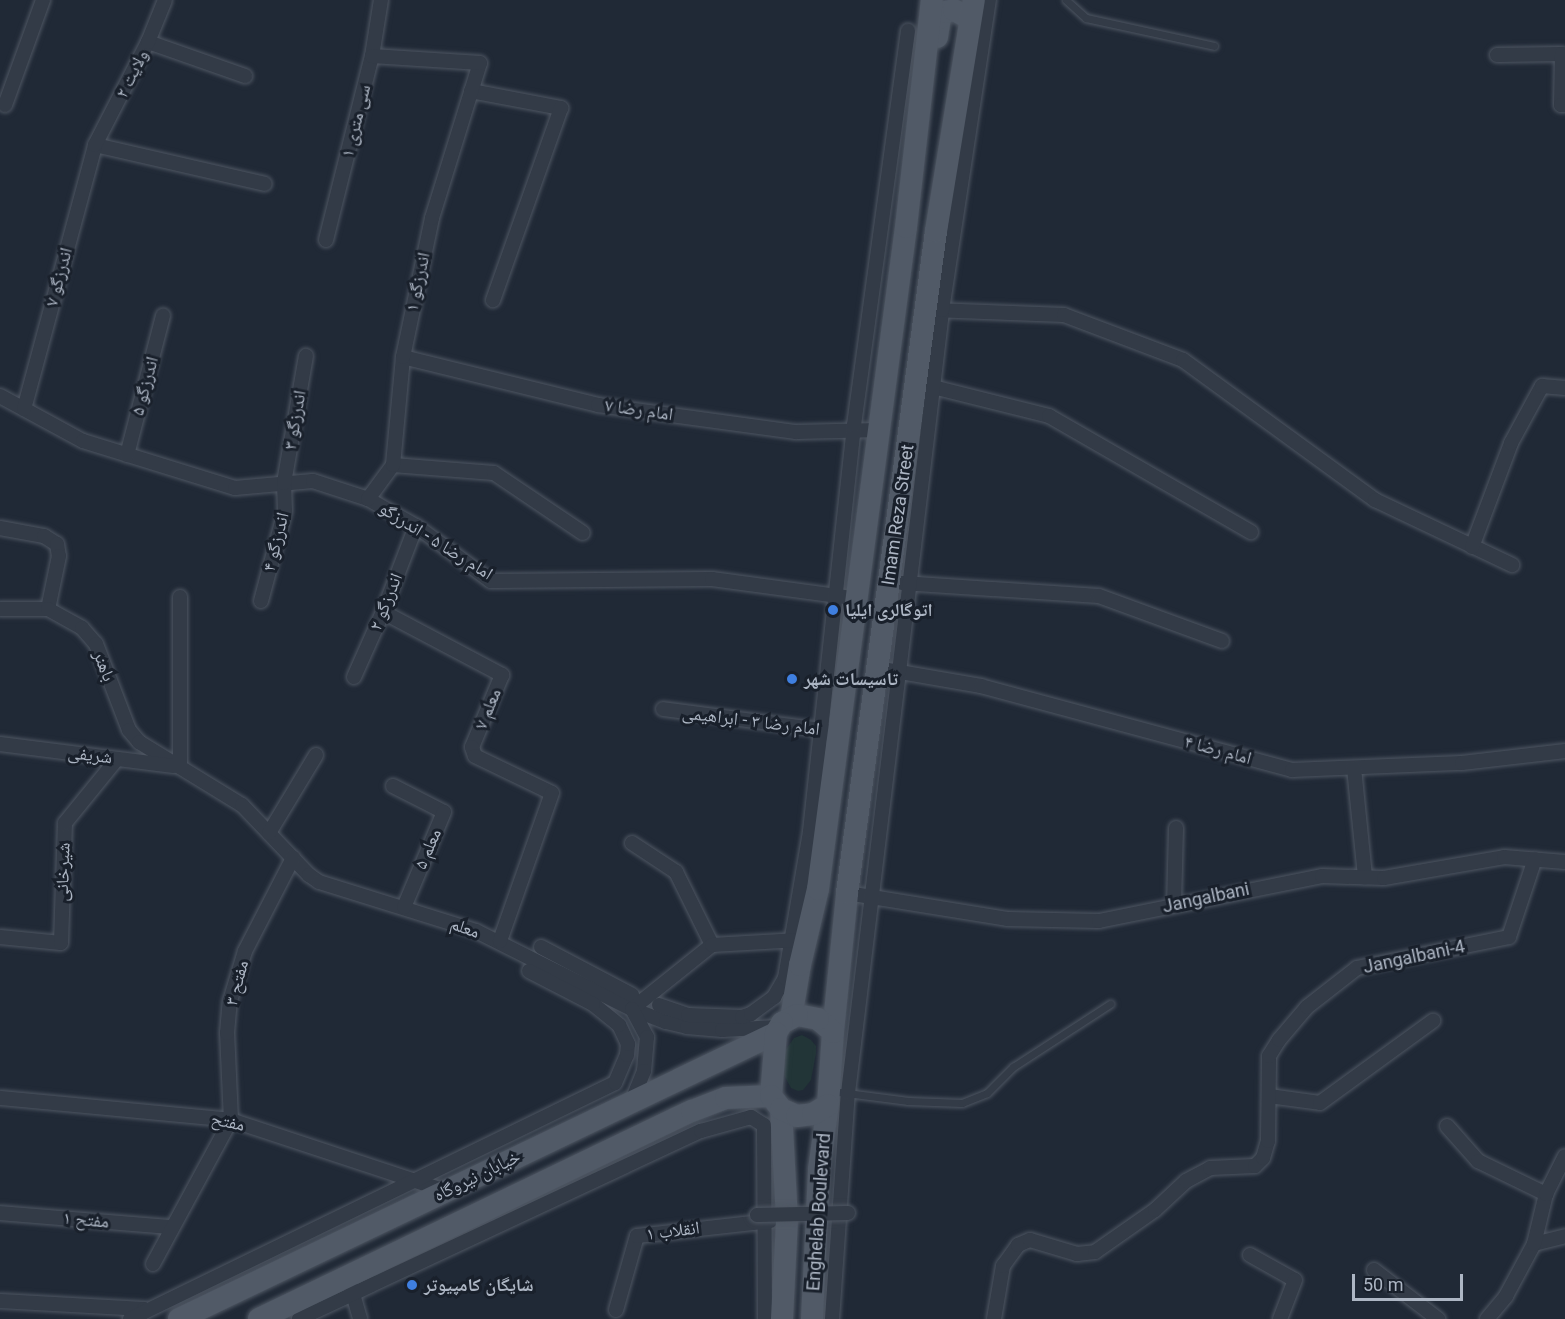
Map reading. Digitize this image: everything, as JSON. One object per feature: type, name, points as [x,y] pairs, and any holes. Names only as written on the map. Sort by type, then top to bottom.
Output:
[{"type":"main road","name":"Imam Reza Street","points":[[782,1026],[800,942],[818,889],[830,731],[847,597],[879,430],[924,87],[932,0]]},
{"type":"main road","name":"Imam Reza Street","points":[[833,1032],[847,893],[888,670],[972,10]]},
{"type":"main road","points":[[924,87],[936,51],[940,18],[945,12],[972,10]]},
{"type":"main road","points":[[800,942],[812,954],[822,957],[833,954],[841,948]]},
{"type":"main road","points":[[782,1026],[797,1015],[811,1016],[824,1022],[833,1032]]},
{"type":"main road","name":"Enghelab Boulevard","points":[[782,1026],[776,1103],[784,1168],[787,1220],[782,1319]]},
{"type":"main road","name":"خیابان نیروگاه","points":[[179,1319],[220,1310],[446,1191],[782,1026]]},
{"type":"main road","name":"Enghelab Boulevard","points":[[812,1319],[819,1169],[835,1096],[833,1032]]},
{"type":"main road","points":[[676,1080],[688,1086],[694,1098],[692,1111]]},
{"type":"main road","name":"خیابان نیروگاه","points":[[259,1319],[351,1284],[692,1111],[726,1098],[776,1103],[797,1116],[805,1116],[835,1096]]},
{"type":"main road","points":[[784,1168],[790,1157],[802,1153],[814,1157],[819,1169]]},
{"type":"street","points":[[5,105],[43,0]]},
{"type":"street","name":"ولایت ۲","points":[[95,146],[148,42],[165,0]]},
{"type":"street","name":"سی متری ۱","points":[[326,240],[372,56],[381,0]]},
{"type":"street","points":[[989,0],[934,310],[1064,315],[1183,360],[1375,500],[1512,565]]},
{"type":"street","points":[[847,597],[854,430],[908,31]]},
{"type":"street","points":[[148,42],[245,76]]},
{"type":"street","points":[[1497,55],[1562,54],[1561,105],[1565,105]]},
{"type":"street","name":"اندرزگو ۱","points":[[372,56],[480,63],[432,218],[402,357],[393,465]]},
{"type":"street","points":[[471,91],[561,108],[493,300]]},
{"type":"street","points":[[95,146],[264,184]]},
{"type":"street","name":"اندرزگو ۷","points":[[24,409],[95,146]]},
{"type":"street","name":"اندرزگو ۵","points":[[126,454],[163,316]]},
{"type":"street","name":"اندرزگو ۳","points":[[284,483],[306,357]]},
{"type":"street","name":"امام رضا ۷","points":[[402,357],[598,405],[796,432],[879,430]]},
{"type":"street","points":[[924,385],[1049,416],[1251,532]]},
{"type":"street","points":[[1472,547],[1511,443],[1542,386],[1565,388]]},
{"type":"street","name":"امام رضا ۵ - اندرزگو","points":[[0,396],[83,441],[235,488],[313,481],[368,498],[416,526],[491,581],[712,579],[847,597]]},
{"type":"street","points":[[368,498],[393,465],[494,473],[583,533]]},
{"type":"street","name":"اندرزگو ۴","points":[[261,600],[285,511],[284,483]]},
{"type":"street","name":"اندرزگو ۲","points":[[354,677],[383,612],[416,526]]},
{"type":"street","points":[[0,528],[44,536],[57,544],[59,556],[48,609]]},
{"type":"street","points":[[899,583],[1099,596],[1222,641]]},
{"type":"street","points":[[180,597],[180,767]]},
{"type":"street","name":"باهنر","points":[[0,609],[48,609],[81,628],[96,644],[129,730],[139,741],[180,767]]},
{"type":"street","name":"معلم ۷","points":[[383,612],[502,675],[472,747],[476,756],[552,793],[500,941]]},
{"type":"street","points":[[832,1319],[835,1096],[872,897],[888,670]]},
{"type":"street","name":"امام رضا ۴","points":[[888,670],[981,686],[1292,771],[1462,763],[1565,751]]},
{"type":"street","name":"امام رضا ۳ - ابراهیمی","points":[[663,709],[830,731]]},
{"type":"street","name":"شریفی","points":[[0,744],[180,767]]},
{"type":"street","points":[[269,833],[316,755]]},
{"type":"street","name":"شیرخانی","points":[[0,937],[61,942],[65,823],[117,759]]},
{"type":"street","name":"معلم","points":[[180,767],[242,805],[319,882],[404,907],[500,941],[632,1009],[687,1027],[722,1030],[782,1026]]},
{"type":"street","points":[[1354,768],[1365,877]]},
{"type":"street","name":"معلم ۵","points":[[393,786],[444,812],[404,907]]},
{"type":"street","points":[[1174,905],[1176,828]]},
{"type":"street","points":[[632,843],[676,872],[712,945]]},
{"type":"street","name":"Jangalbani","points":[[847,893],[1007,919],[1100,921],[1322,876],[1384,878],[1504,857],[1565,862]]},
{"type":"street","name":"مفتح ۳","points":[[231,1120],[227,1033],[230,1001],[245,951],[293,858]]},
{"type":"street","name":"Jangalbani-4","points":[[994,1319],[1003,1266],[1018,1245],[1030,1240],[1077,1254],[1095,1252],[1130,1230],[1186,1181],[1202,1172],[1210,1168],[1256,1166],[1263,1158],[1268,1141],[1269,1056],[1279,1040],[1307,1007],[1357,968],[1509,937],[1535,859]]},
{"type":"street","points":[[632,1100],[644,1071],[647,1036],[632,1009],[712,945],[800,942],[785,978],[774,996],[751,1014],[742,1017],[705,1017],[688,1015],[659,1005]]},
{"type":"street","points":[[541,947],[632,995]]},
{"type":"street","points":[[130,1319],[144,1316],[615,1083],[627,1056],[628,1044],[619,1025],[593,1004],[529,970]]},
{"type":"street","points":[[1269,1096],[1320,1103],[1433,1021]]},
{"type":"street","name":"مفتح","points":[[0,1098],[231,1120],[446,1191]]},
{"type":"street","points":[[298,1319],[351,1284],[701,1131],[751,1117],[764,1125],[760,1218],[765,1319]]},
{"type":"street","points":[[153,1263],[231,1120]]},
{"type":"street","points":[[1447,1126],[1478,1161],[1546,1194]]},
{"type":"street","points":[[1487,1319],[1506,1296],[1534,1244],[1546,1194],[1565,1156]]},
{"type":"street","name":"مفتح ۱","points":[[0,1213],[171,1227]]},
{"type":"street","points":[[760,1218],[848,1213]]},
{"type":"street","name":"انقلاب ۱","points":[[616,1310],[637,1236],[760,1218],[787,1220]]},
{"type":"street","points":[[1534,1244],[1565,1236]]},
{"type":"street","points":[[1250,1255],[1295,1280],[1280,1319]]},
{"type":"street","points":[[1374,1270],[1438,1319]]},
{"type":"street","points":[[351,1284],[360,1319]]},
{"type":"street","points":[[0,1301],[144,1309],[144,1316]]},
{"type":"lane","points":[[1066,0],[1086,18],[1214,46]]},
{"type":"lane","points":[[835,1096],[962,1102],[987,1093],[1013,1067],[1110,1004]]},
{"type":"shaded area","points":[[802,1035],[816,1046],[816,1053],[811,1080],[803,1090],[798,1091],[791,1088],[784,1075],[785,1051],[794,1038]]},
{"type":"place","name":"اتوگالری ایلیا","points":[[833,610]]},
{"type":"place","name":"تاسیسات شهر","points":[[792,679]]},
{"type":"place","name":"شایگان کامپیوتر","points":[[412,1285]]}]
